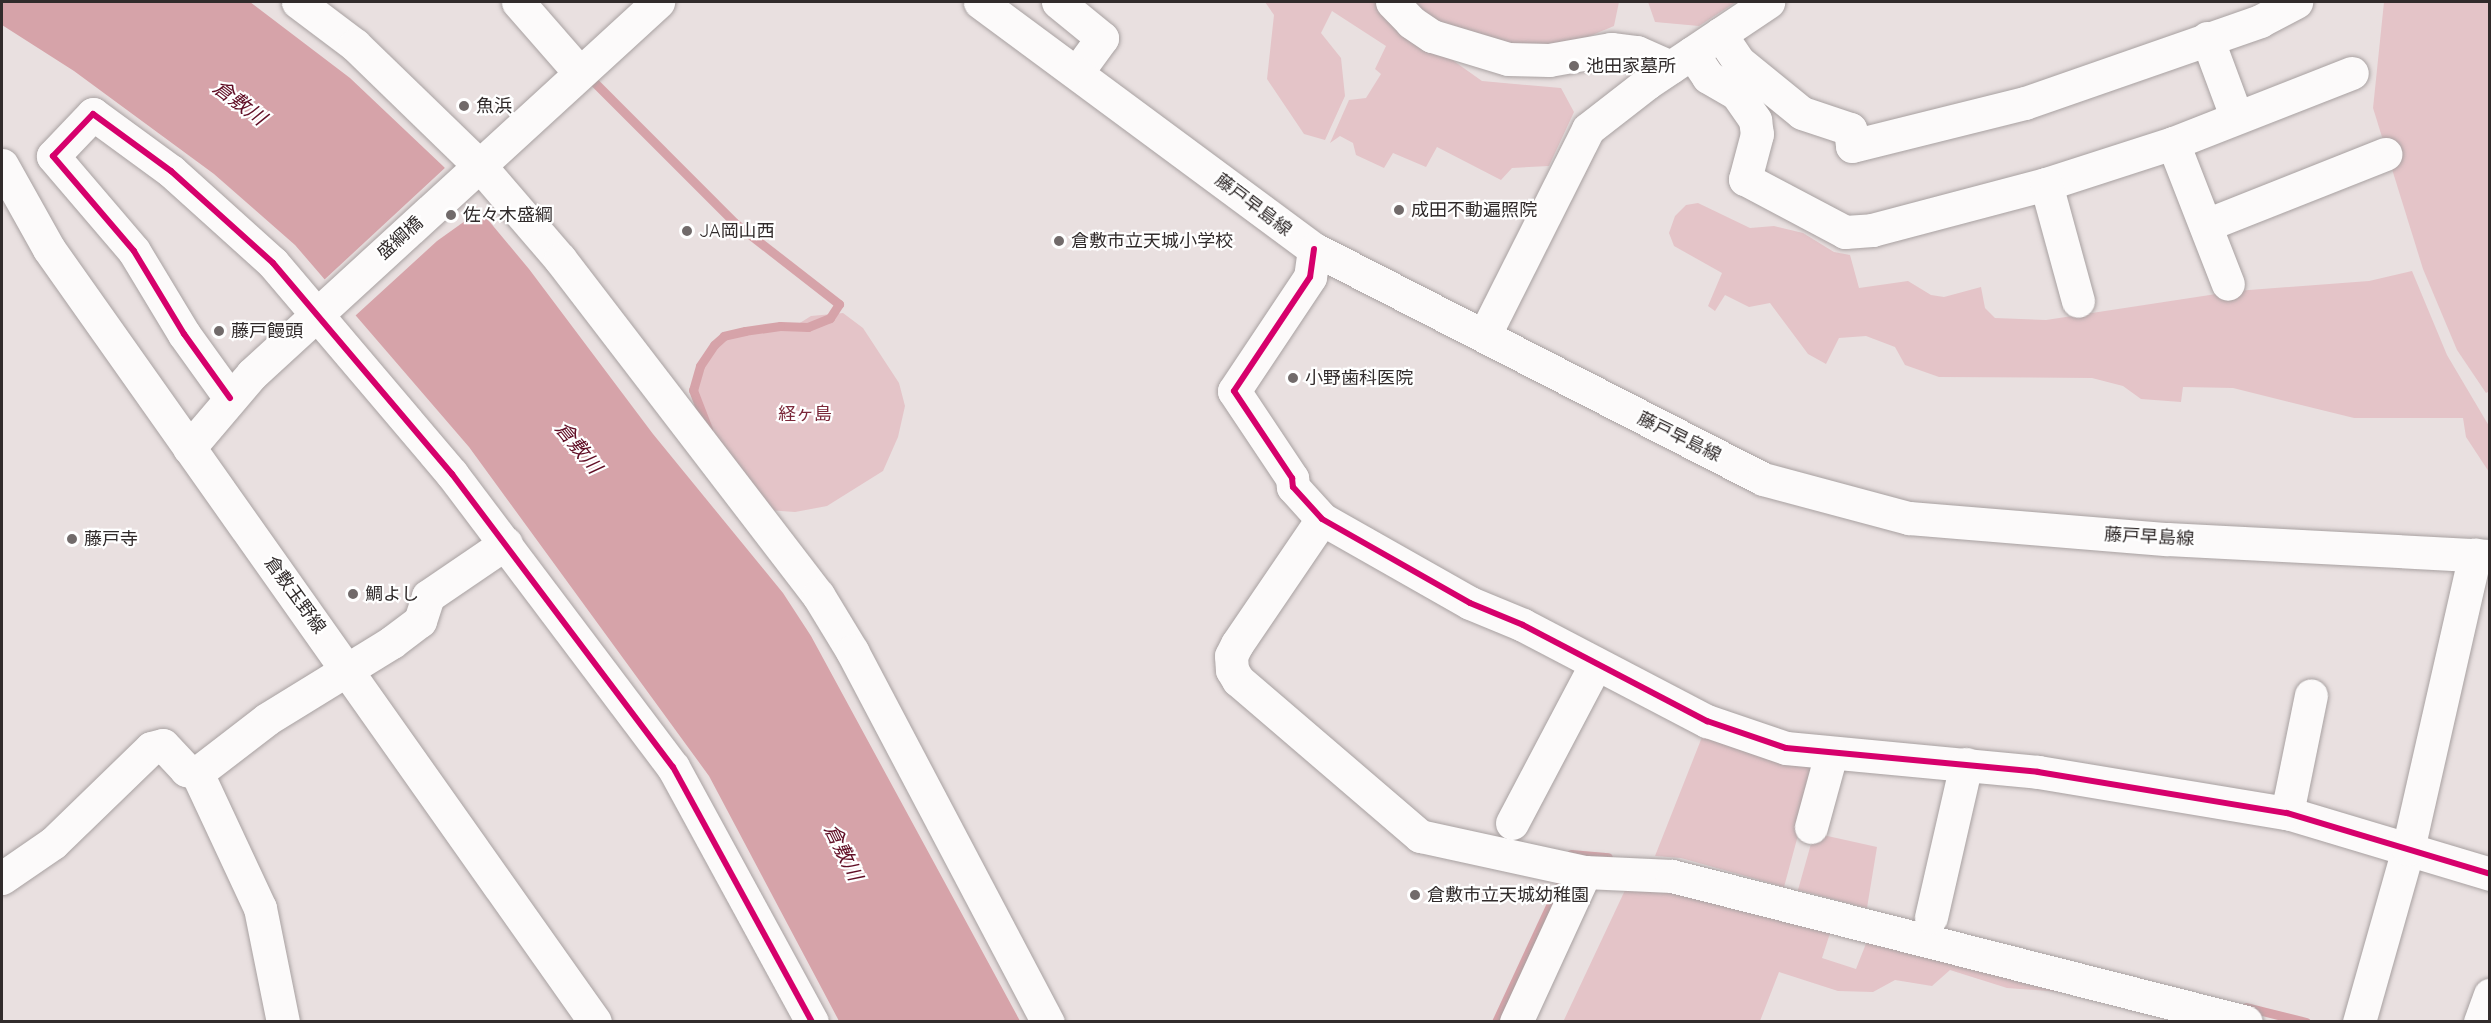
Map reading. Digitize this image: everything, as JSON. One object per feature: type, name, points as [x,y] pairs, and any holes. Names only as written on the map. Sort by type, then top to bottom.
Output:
[{"type":"street","points":[[298,2],[355,45],[477,169],[580,284],[818,595],[852,651],[1048,1022]]},
{"type":"street","points":[[518,2],[580,73]]},
{"type":"street","name":"盛綱橋","points":[[189,448],[230,398],[322,309],[658,2]]},
{"type":"street","name":"藤戸早島線","points":[[980,2],[1078,71],[1314,249],[1485,334],[1763,479],[1910,518],[2167,539],[2482,555]]},
{"type":"street","points":[[1058,2],[1102,38],[1078,71]]},
{"type":"street","points":[[1392,2],[1411,22],[1432,36],[1508,59],[1549,60],[1611,49],[1682,60],[1737,94],[1749,107],[1755,120],[1757,134],[1745,179],[1845,232],[1872,230],[2046,184],[2173,142],[2352,73]]},
{"type":"street","points":[[1485,334],[1574,151],[1588,129],[1682,60],[1768,2]]},
{"type":"street","points":[[1719,34],[1738,61],[1802,113],[1850,129],[1852,146],[2025,103],[2260,21],[2296,2]]},
{"type":"street","points":[[2207,38],[2236,116]]},
{"type":"street","points":[[230,398],[184,334],[134,251],[53,156],[93,114],[171,171],[322,309],[506,543],[673,767],[812,1022]]},
{"type":"street","points":[[2173,142],[2228,284]]},
{"type":"street","points":[[2206,225],[2385,154]]},
{"type":"street","name":"倉敷玉野線","points":[[2,165],[50,249],[595,1022]]},
{"type":"street","points":[[2046,184],[2078,301]]},
{"type":"street","points":[[1314,249],[1310,277],[1234,391],[1292,478],[1293,487],[1322,519],[1470,603],[1735,732],[1786,748],[1831,754],[1966,764],[2115,783],[2287,813],[2490,874]]},
{"type":"street","points":[[1322,519],[1272,599],[1237,644],[1231,656],[1238,680],[1420,836],[1586,872],[1672,876],[2246,1022]]},
{"type":"street","points":[[197,773],[267,719],[420,621],[428,596],[506,543]]},
{"type":"street","points":[[2358,1022],[2408,849],[2482,555]]},
{"type":"street","points":[[1512,823],[1596,664]]},
{"type":"street","points":[[2287,813],[2311,695]]},
{"type":"street","points":[[2,878],[53,843],[150,748],[163,745],[186,770],[197,773],[260,908],[282,1022]]},
{"type":"street","points":[[1811,827],[1831,754]]},
{"type":"street","points":[[1931,917],[1966,764]]},
{"type":"street","points":[[1515,1022],[1586,872]]},
{"type":"green space","points":[[1265,2],[1382,2],[1417,35],[1482,81],[1561,88],[1574,112],[1549,166],[1512,168],[1501,180],[1437,147],[1426,167],[1393,153],[1384,168],[1356,155],[1353,143],[1340,136],[1330,143],[1349,100],[1366,98],[1381,74],[1375,69],[1386,46],[1332,11],[1321,33],[1341,58],[1345,96],[1325,140],[1304,134],[1267,79],[1274,15]]},
{"type":"green space","points":[[1402,2],[1619,2],[1614,26],[1549,53],[1452,37]]},
{"type":"green space","points":[[1648,2],[1736,2],[1699,26],[1655,22]]},
{"type":"green space","points":[[2384,2],[2489,2],[2490,391],[2486,393],[2457,350],[2423,269],[2373,108]]},
{"type":"green space","points":[[1698,203],[1750,228],[1774,226],[1803,233],[1834,252],[1850,255],[1859,288],[1908,281],[1931,295],[1944,297],[1981,287],[1985,308],[1995,318],[2046,320],[2236,291],[2369,281],[2412,271],[2447,355],[2489,426],[2489,472],[2466,437],[2463,418],[2354,418],[2233,388],[2183,387],[2181,402],[2141,399],[2123,386],[2092,378],[1939,377],[1905,365],[1895,347],[1866,336],[1839,338],[1826,364],[1808,354],[1770,303],[1749,307],[1725,295],[1715,311],[1708,306],[1722,273],[1674,246],[1669,233],[1675,216],[1686,205]]},
{"type":"green space","name":"経ヶ島","points":[[843,313],[863,328],[899,383],[905,406],[898,437],[883,471],[827,506],[795,512],[767,510],[719,447],[696,395],[701,370],[717,345],[732,336],[795,326],[811,316]]},
{"type":"green space","points":[[1704,732],[1817,765],[1784,887],[1681,858],[1655,856]]},
{"type":"green space","points":[[1814,833],[1877,847],[1867,908],[1798,890]]},
{"type":"green space","points":[[1636,881],[1832,927],[1822,958],[1856,969],[1869,936],[2092,994],[2007,988],[1950,970],[1932,986],[1895,980],[1873,992],[1838,991],[1779,972],[1760,1021],[1563,1022],[1627,886]]},
{"type":"water","name":"倉敷川","points":[[2,2],[250,2],[350,78],[444,167],[529,269],[653,434],[783,593],[811,636],[1020,1021],[839,1021],[709,776],[469,447],[295,245],[214,174],[74,71],[2,25]]},
{"type":"pier","points":[[447,166],[479,204],[465,221],[437,241],[355,316],[324,280]]},
{"type":"waterway","points":[[592,80],[735,223],[839,304],[830,318],[808,327],[780,326],[745,331],[724,336],[714,345],[700,366],[693,390],[708,429]]},
{"type":"waterway","points":[[1571,854],[1608,857]]},
{"type":"waterway","points":[[1496,1022],[1562,880]]},
{"type":"waterway","points":[[2246,1007],[2306,1022]]},
{"type":"cycle path","points":[[230,398],[184,334],[134,251],[53,156],[93,114],[171,171],[273,263],[452,474],[673,767],[812,1022]]},
{"type":"cycle path","points":[[1314,249],[1310,277],[1234,391],[1292,478],[1293,487],[1322,519],[1470,603],[1523,625],[1707,721],[1786,748],[2038,772],[2287,813],[2490,874]]},
{"type":"place","name":"池田家墓所","points":[[1574,66]]},
{"type":"place","name":"魚浜","points":[[464,106]]},
{"type":"place","name":"成田不動遍照院","points":[[1399,210]]},
{"type":"place","name":"佐々木盛綱","points":[[451,215]]},
{"type":"place","name":"JA岡山西","points":[[687,231]]},
{"type":"place","name":"倉敷市立天城小学校","points":[[1059,241]]},
{"type":"place","name":"藤戸饅頭","points":[[219,331]]},
{"type":"place","name":"小野歯科医院","points":[[1293,378]]},
{"type":"place","name":"藤戸寺","points":[[72,539]]},
{"type":"place","name":"鯛よし","points":[[353,594]]},
{"type":"place","name":"倉敷市立天城幼稚園","points":[[1415,895]]}]
